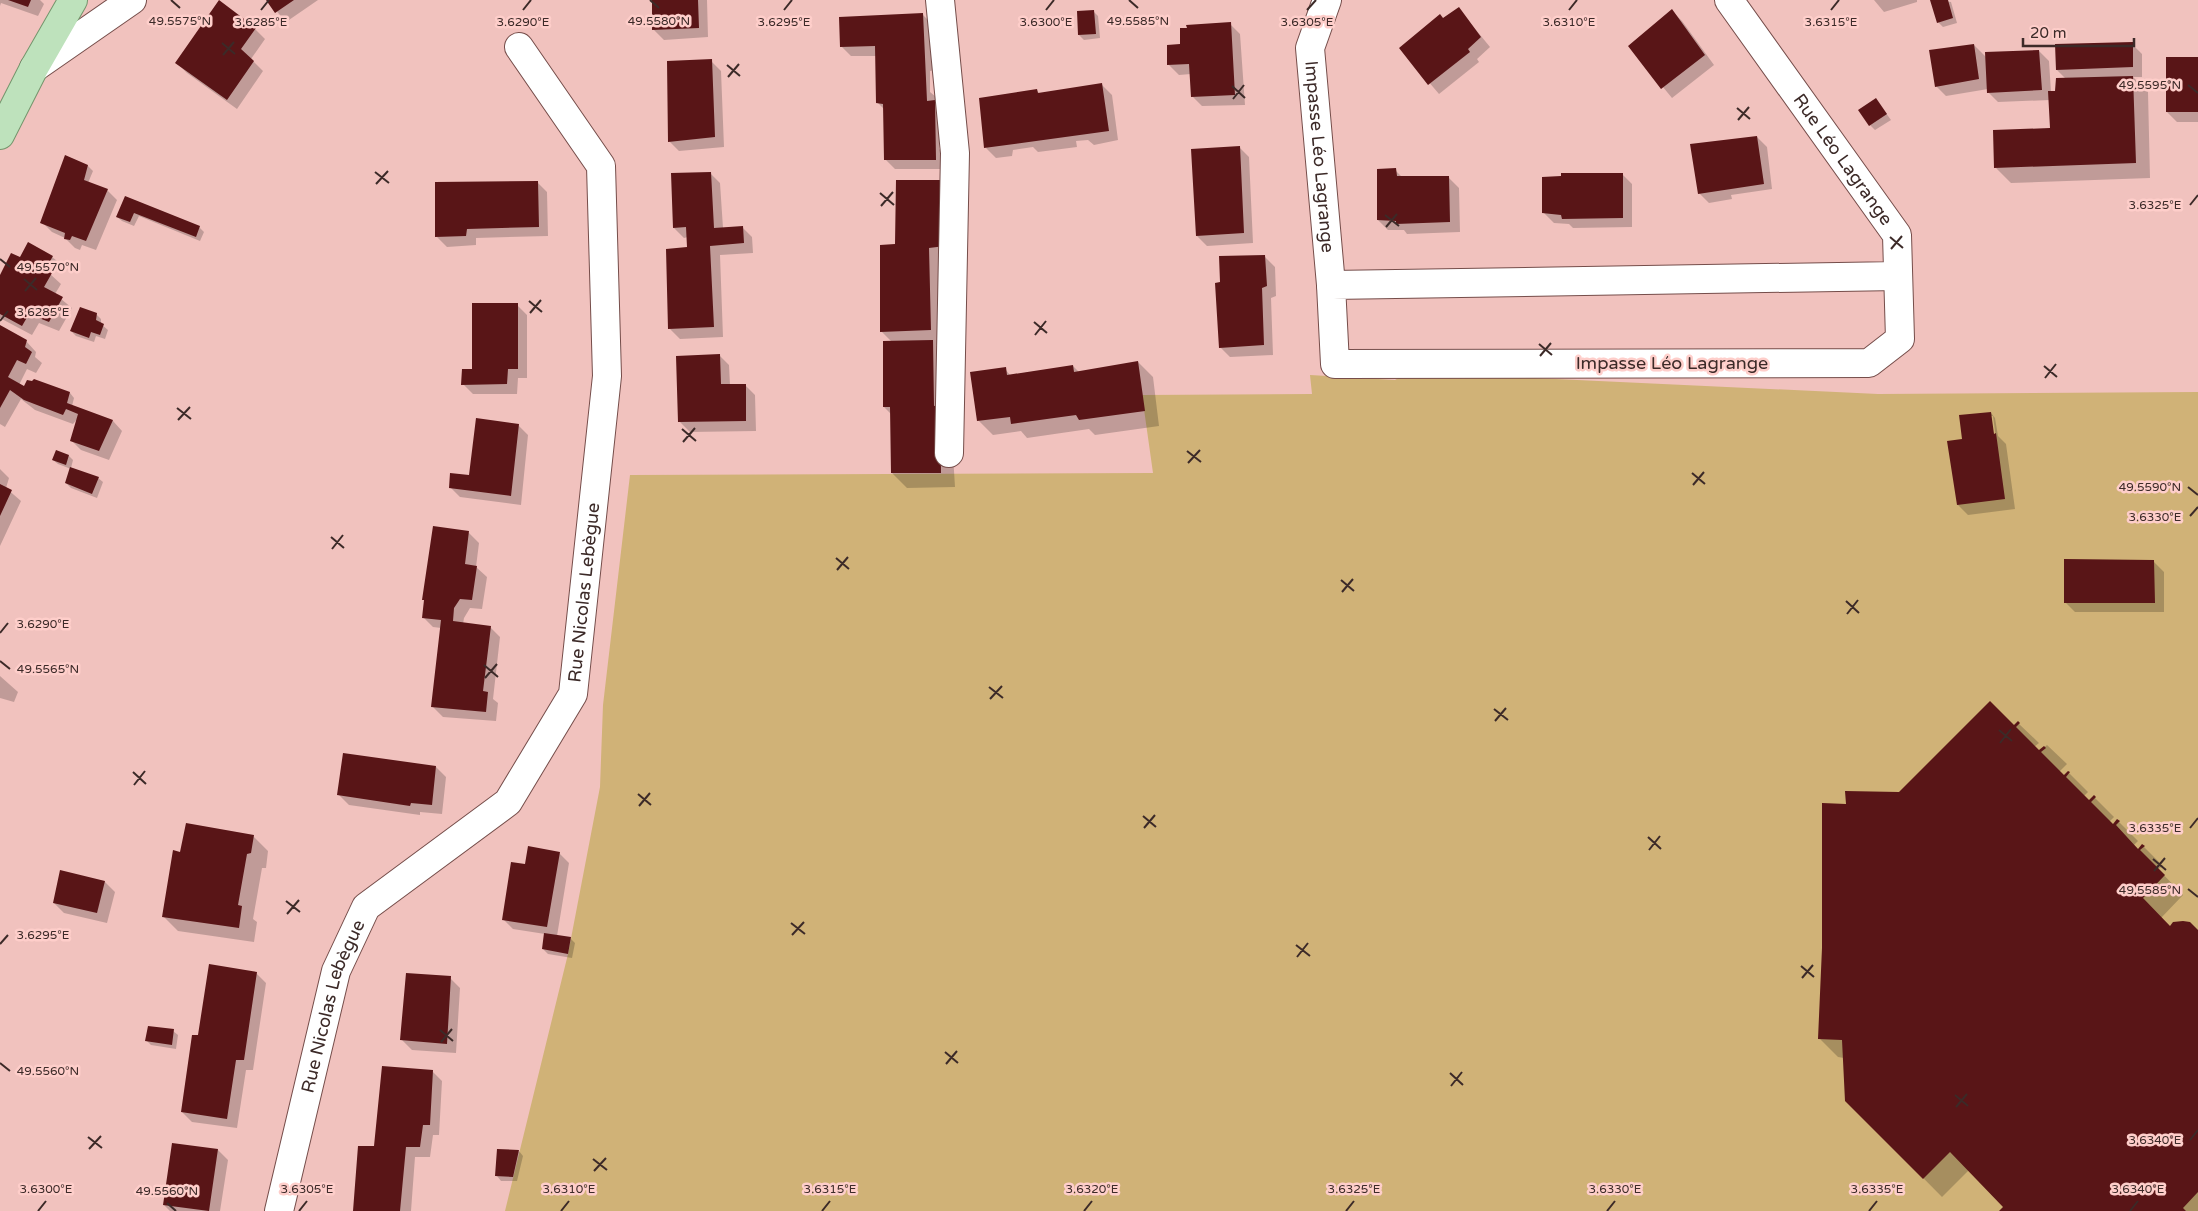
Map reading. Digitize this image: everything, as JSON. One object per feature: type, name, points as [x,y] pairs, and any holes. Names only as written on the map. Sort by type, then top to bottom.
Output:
[{"type":"main road","points":[[0,135],[34,68],[73,0]]},
{"type":"street","points":[[34,68],[132,0]]},
{"type":"street","points":[[940,0],[955,153],[949,453]]},
{"type":"street","name":"Impasse Léo Lagrange","points":[[1327,0],[1310,48],[1331,285],[1335,364],[1869,363],[1900,339]]},
{"type":"street","name":"Rue Léo Lagrange","points":[[1729,0],[1897,235],[1900,339]]},
{"type":"street","name":"Rue Nicolas Lebègue","points":[[279,1211],[336,971],[366,907],[508,802],[573,694],[607,376],[601,166],[519,47]]},
{"type":"street","points":[[1331,285],[1898,276]]},
{"type":"shaded area","points":[[1409,372],[1878,394],[2198,392],[2198,1211],[505,1211],[568,954],[600,787],[603,705],[630,475],[1153,473],[1142,395],[1312,394],[1310,375],[1395,380]]},
{"type":"building","points":[[8,0],[31,0],[28,7]]},
{"type":"building","points":[[219,0],[256,28],[241,49],[254,61],[227,100],[175,63]]},
{"type":"building","points":[[266,0],[294,0],[275,13]]},
{"type":"building","points":[[652,0],[698,0],[699,28],[652,30]]},
{"type":"building","points":[[1930,0],[1948,0],[1953,18],[1937,23]]},
{"type":"building","points":[[1459,7],[1481,37],[1468,49],[1470,52],[1428,85],[1399,48],[1440,14],[1443,18]]},
{"type":"building","points":[[1672,9],[1705,55],[1661,89],[1628,46]]},
{"type":"building","points":[[1094,10],[1096,34],[1078,35],[1077,11]]},
{"type":"building","points":[[923,13],[927,101],[935,100],[936,160],[884,160],[883,104],[876,103],[875,46],[840,47],[839,17]]},
{"type":"building","points":[[1231,22],[1235,95],[1191,97],[1189,64],[1167,65],[1167,45],[1180,44],[1180,28],[1187,28],[1186,25]]},
{"type":"building","points":[[2133,42],[2133,67],[2056,70],[2055,44]]},
{"type":"building","points":[[1974,44],[1979,79],[1935,87],[1929,50]]},
{"type":"building","points":[[2039,50],[2042,90],[1987,93],[1985,52]]},
{"type":"building","points":[[2166,57],[2198,57],[2198,112],[2166,112]]},
{"type":"building","points":[[712,59],[715,137],[668,142],[667,61]]},
{"type":"building","points":[[2133,76],[2136,163],[1994,168],[1993,130],[2050,128],[2048,91],[2055,91],[2056,78]]},
{"type":"building","points":[[1102,83],[1109,131],[984,148],[979,98],[1037,89],[1038,93]]},
{"type":"building","points":[[1876,98],[1887,114],[1869,126],[1858,110]]},
{"type":"building","points":[[1757,136],[1764,184],[1698,194],[1690,144]]},
{"type":"building","points":[[1240,146],[1244,233],[1196,236],[1191,149]]},
{"type":"building","points":[[65,155],[88,165],[84,180],[108,189],[86,241],[72,236],[70,240],[64,239],[65,233],[40,223]]},
{"type":"building","points":[[1396,168],[1397,176],[1449,176],[1450,222],[1396,224],[1396,221],[1377,220],[1377,169]]},
{"type":"building","points":[[711,172],[714,228],[743,226],[744,243],[710,246],[714,327],[668,329],[666,249],[687,247],[686,227],[673,228],[671,173]]},
{"type":"building","points":[[1561,173],[1623,173],[1623,218],[1562,219],[1561,215],[1542,213],[1542,177],[1561,176]]},
{"type":"building","points":[[896,180],[944,180],[945,246],[929,248],[931,330],[880,332],[880,245],[895,244]]},
{"type":"building","points":[[538,181],[539,227],[467,229],[466,236],[435,237],[435,182]]},
{"type":"building","points":[[125,196],[200,226],[196,237],[134,213],[130,222],[116,217]]},
{"type":"building","points":[[28,242],[53,256],[45,270],[52,273],[44,287],[63,297],[49,322],[29,314],[22,326],[0,314],[0,275],[11,253],[20,257]]},
{"type":"building","points":[[1265,255],[1267,286],[1262,288],[1264,345],[1219,348],[1215,283],[1220,282],[1219,256]]},
{"type":"building","points":[[472,303],[518,303],[518,369],[508,369],[507,384],[461,385],[462,369],[472,369]]},
{"type":"building","points":[[80,307],[97,313],[96,320],[104,324],[100,335],[91,332],[89,338],[70,331]]},
{"type":"building","points":[[0,325],[27,340],[25,347],[32,352],[26,364],[17,360],[8,377],[24,386],[27,380],[32,381],[34,379],[70,392],[67,403],[113,420],[99,451],[70,441],[78,414],[66,409],[63,415],[24,400],[10,390],[0,408]]},
{"type":"building","points":[[933,340],[934,406],[940,405],[941,473],[891,473],[890,407],[883,407],[883,341]]},
{"type":"building","points":[[720,354],[721,384],[746,384],[746,421],[678,422],[676,356]]},
{"type":"building","points":[[1138,361],[1145,411],[1079,420],[1076,415],[1011,424],[1010,417],[977,421],[970,372],[1006,367],[1007,375],[1073,365],[1074,372]]},
{"type":"building","points":[[1991,412],[1994,434],[1996,433],[2005,499],[1957,505],[1947,441],[1962,439],[1959,415]]},
{"type":"building","points":[[476,418],[519,424],[511,496],[449,488],[450,473],[469,475]]},
{"type":"building","points":[[56,450],[69,455],[66,465],[52,460]]},
{"type":"building","points":[[70,467],[99,477],[92,494],[65,483]]},
{"type":"building","points":[[0,484],[12,490],[0,516]]},
{"type":"building","points":[[433,526],[469,531],[465,564],[477,566],[472,600],[460,599],[454,608],[453,621],[491,626],[483,691],[488,692],[486,712],[431,707],[441,620],[422,618],[424,600],[422,600]]},
{"type":"building","points":[[2064,559],[2154,560],[2155,603],[2064,603]]},
{"type":"building","points":[[1990,701],[2014,725],[2018,721],[2020,723],[2016,727],[2039,750],[2044,746],[2046,748],[2041,752],[2064,775],[2068,771],[2070,772],[2066,777],[2089,800],[2094,795],[2096,797],[2091,802],[2113,824],[2117,819],[2120,821],[2116,825],[2138,849],[2142,844],[2145,846],[2140,850],[2165,875],[2143,898],[2170,926],[2173,922],[2190,922],[2198,930],[2198,1192],[2183,1208],[2186,1211],[1999,1211],[2003,1207],[1950,1152],[1923,1179],[1845,1101],[1842,1040],[1818,1039],[1822,948],[1822,803],[1846,804],[1845,791],[1899,792]]},
{"type":"building","points":[[343,753],[436,766],[432,805],[411,803],[410,806],[337,795]]},
{"type":"building","points":[[186,823],[254,835],[251,853],[247,854],[238,905],[242,906],[239,928],[162,917],[173,850],[180,852]]},
{"type":"building","points":[[528,846],[560,852],[547,927],[502,920],[511,862],[525,864]]},
{"type":"building","points":[[60,870],[105,881],[97,913],[53,903]]},
{"type":"building","points":[[544,933],[571,937],[568,954],[542,949]]},
{"type":"building","points":[[209,964],[257,972],[244,1060],[236,1060],[227,1119],[181,1112],[192,1035],[198,1035]]},
{"type":"building","points":[[406,973],[451,976],[447,1044],[400,1040]]},
{"type":"building","points":[[148,1026],[174,1029],[172,1045],[145,1041]]},
{"type":"building","points":[[382,1066],[433,1070],[430,1125],[423,1125],[420,1147],[406,1147],[400,1211],[353,1211],[358,1146],[374,1146]]},
{"type":"building","points":[[172,1143],[218,1149],[209,1211],[163,1205]]},
{"type":"building","points":[[497,1149],[519,1150],[513,1177],[495,1176]]}]
